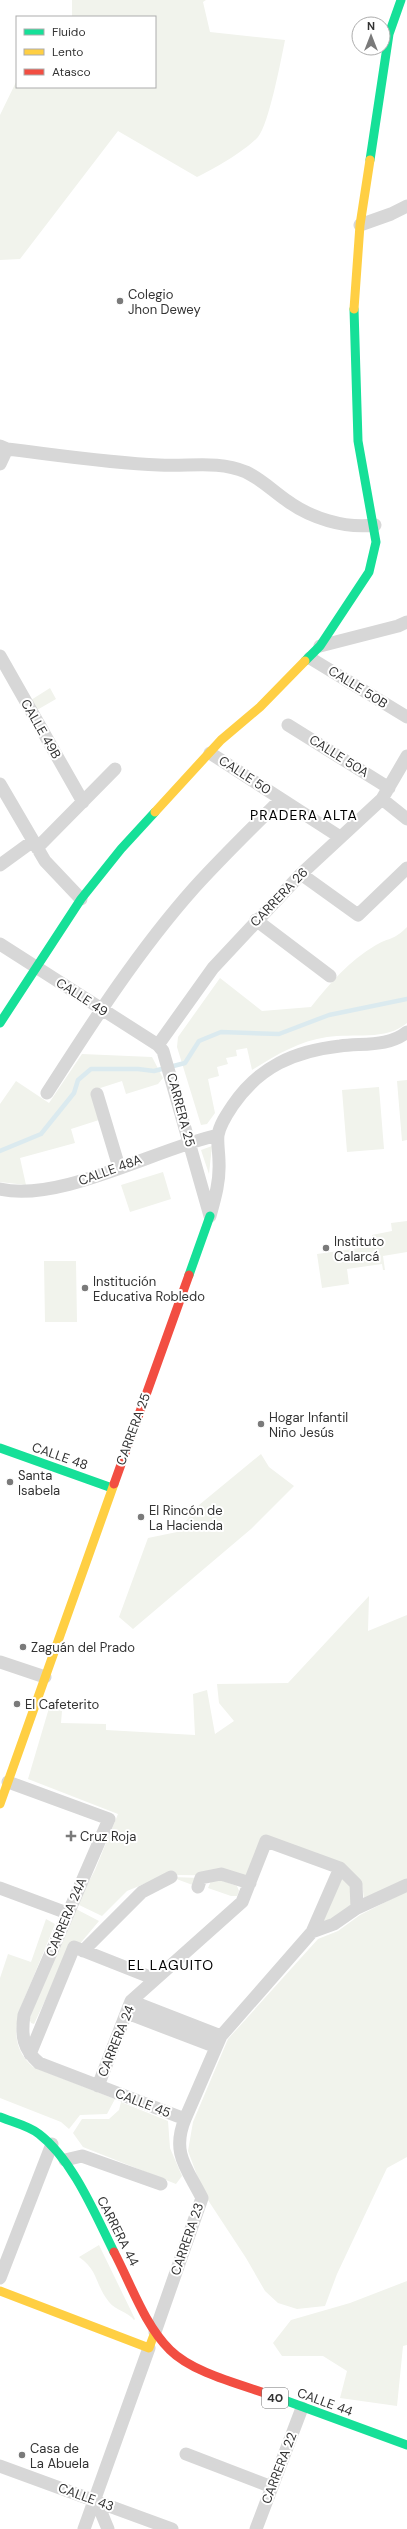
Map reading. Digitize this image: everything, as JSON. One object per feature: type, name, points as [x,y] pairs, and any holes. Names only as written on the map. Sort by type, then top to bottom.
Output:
[{"type":"main road","points":[[0,1023],[38,968],[81,898],[121,849],[210,753],[310,658],[320,646],[369,572],[376,542],[358,441],[354,377],[353,320],[360,225],[390,34],[401,0]]},
{"type":"main road","name":"CARRERA 25","points":[[0,1804],[210,1216]]},
{"type":"main road","name":"CALLE 48","points":[[0,1448],[112,1488]]},
{"type":"main road","name":"40","points":[[0,2117],[38,2133],[52,2144]]},
{"type":"main road","name":"CARRERA 44","points":[[52,2144],[65,2160],[89,2203],[155,2332]]},
{"type":"main road","points":[[0,2291],[149,2348]]},
{"type":"main road","name":"CARRERA 23","points":[[149,2348],[155,2332]]},
{"type":"main road","name":"CALLE 44","points":[[155,2332],[172,2351],[196,2368],[302,2408],[407,2445]]},
{"type":"street","points":[[360,225],[391,214],[407,206]]},
{"type":"street","points":[[0,464],[4,448],[159,465],[196,464],[231,467],[260,480],[287,501],[332,522],[364,527],[374,525]]},
{"type":"street","points":[[320,646],[404,627]]},
{"type":"street","name":"CALLE 49B","points":[[0,656],[6,682],[83,802]]},
{"type":"street","name":"CALLE 50B","points":[[310,658],[407,717]]},
{"type":"street","name":"CALLE 50A","points":[[288,725],[389,788]]},
{"type":"street","name":"CALLE 50","points":[[210,753],[340,837]]},
{"type":"street","name":"CARRERA 26","points":[[163,1051],[213,968],[256,920],[301,874],[382,799],[407,756]]},
{"type":"street","points":[[0,865],[35,844],[83,802],[115,769]]},
{"type":"street","points":[[0,784],[45,861],[81,898]]},
{"type":"street","points":[[47,1093],[101,1009],[146,947],[194,889],[282,799]]},
{"type":"street","points":[[382,799],[407,819]]},
{"type":"street","points":[[301,874],[358,915],[407,868]]},
{"type":"street","points":[[256,920],[330,976]]},
{"type":"street","name":"CALLE 49","points":[[0,944],[163,1051]]},
{"type":"street","points":[[210,1216],[219,1175],[218,1135],[223,1120],[242,1093],[261,1073],[296,1056],[321,1049],[401,1042],[407,1032]]},
{"type":"street","name":"CARRERA 25","points":[[163,1051],[173,1081],[210,1216]]},
{"type":"street","points":[[97,1094],[119,1167]]},
{"type":"street","name":"CALLE 48A","points":[[0,1189],[28,1191],[54,1188],[119,1167],[190,1141],[218,1135]]},
{"type":"street","points":[[0,1662],[45,1677]]},
{"type":"street","name":"CARRERA 24A","points":[[8,1782],[109,1819],[24,2015],[23,2041],[30,2054]]},
{"type":"street","points":[[198,1887],[201,1878],[221,1874],[250,1883],[266,1840],[340,1868],[356,1884],[357,1908]]},
{"type":"street","name":"CARRERA 23","points":[[155,2332],[202,2198],[178,2150],[179,2133],[184,2120],[219,2041],[312,1932],[340,1868]]},
{"type":"street","name":"CARRERA 24A","points":[[30,2054],[78,1949],[142,1892],[170,1877]]},
{"type":"street","name":"CARRERA 24","points":[[98,2086],[129,2007],[155,1979],[242,1902],[250,1883]]},
{"type":"street","points":[[312,1932],[334,1924],[357,1908],[407,1885]]},
{"type":"street","points":[[0,1888],[67,1913]]},
{"type":"street","points":[[78,1949],[155,1979]]},
{"type":"street","points":[[129,2007],[219,2041]]},
{"type":"street","name":"CALLE 45","points":[[30,2054],[40,2063],[184,2120]]},
{"type":"street","points":[[0,2278],[52,2144]]},
{"type":"street","points":[[65,2160],[82,2156],[161,2184]]},
{"type":"street","name":"CARRERA 23","points":[[84,2529],[96,2500],[149,2348]]},
{"type":"street","name":"CARRERA 22","points":[[256,2529],[302,2408]]},
{"type":"street","points":[[186,2454],[272,2487]]},
{"type":"street","name":"CALLE 43","points":[[0,2466],[172,2529]]},
{"type":"street","points":[[96,2500],[108,2529]]},
{"type":"shaded area","points":[[72,0],[206,0],[203,2],[210,32],[285,40],[270,106],[262,130],[258,137],[237,154],[197,177],[118,131],[20,259],[0,260],[0,115],[16,82],[16,88],[156,88],[156,16],[72,16]]},
{"type":"shaded area","points":[[50,688],[56,699],[37,710],[31,700]]},
{"type":"shaded area","points":[[407,927],[407,1023],[399,1029],[379,1034],[327,1037],[297,1045],[252,1070],[247,1048],[236,1050],[237,1056],[226,1058],[228,1064],[217,1067],[219,1076],[208,1079],[215,1113],[207,1124],[201,1125],[177,1047],[178,1037],[220,978],[262,1011],[311,1007],[333,981],[357,958],[376,945],[395,937]]},
{"type":"shaded area","points":[[82,1054],[152,1057],[163,1078],[158,1084],[126,1094],[122,1081],[91,1091],[99,1120],[71,1129],[75,1143],[20,1158],[26,1185],[0,1182],[0,1104],[16,1081],[49,1103]]},
{"type":"shaded area","points":[[407,1080],[407,1140],[402,1141],[397,1081]]},
{"type":"shaded area","points":[[379,1087],[384,1149],[347,1152],[342,1090]]},
{"type":"shaded area","points":[[212,1146],[209,1174],[201,1150]]},
{"type":"shaded area","points":[[163,1172],[171,1199],[130,1212],[121,1185]]},
{"type":"shaded area","points":[[407,1221],[407,1252],[383,1256],[385,1270],[383,1270],[382,1264],[347,1269],[349,1284],[322,1288],[317,1254],[374,1246],[372,1235],[392,1231],[391,1223]]},
{"type":"shaded area","points":[[44,1261],[76,1261],[77,1322],[45,1322]]},
{"type":"shaded area","points":[[261,1454],[269,1467],[294,1486],[251,1529],[133,1629],[119,1617],[148,1538],[177,1532],[199,1505]]},
{"type":"shaded area","points":[[369,1596],[368,1631],[407,1615],[407,1879],[364,1899],[362,1883],[267,1835],[247,1876],[177,1875],[173,1872],[127,1891],[102,1916],[77,1904],[95,1870],[118,1814],[28,1779],[49,1708],[62,1711],[61,1723],[106,1724],[106,1730],[195,1735],[193,1694],[207,1690],[215,1734],[234,1721],[219,1703],[217,1684],[288,1683]]},
{"type":"shaded area","points":[[171,1877],[201,1878],[198,1887]]},
{"type":"shaded area","points":[[341,1878],[352,1886],[352,1905],[333,1918],[322,1922]]},
{"type":"shaded area","points":[[211,1881],[223,1881],[237,1886],[239,1891],[237,1896],[231,1896],[208,1888]]},
{"type":"shaded area","points":[[407,1891],[407,2157],[387,2168],[337,2274],[325,2306],[297,2309],[278,2303],[265,2291],[246,2258],[204,2194],[188,2151],[193,2122],[228,2039],[318,1939],[338,1931],[360,1915]]},
{"type":"shaded area","points":[[76,1909],[99,1921],[78,1946],[72,1943],[34,2024],[31,2023],[29,2018]]},
{"type":"shaded area","points":[[46,1919],[55,1924],[19,2012],[16,2035],[19,2046],[24,2057],[33,2067],[115,2099],[107,2114],[80,2115],[69,2129],[61,2122],[0,2098],[0,1978],[8,1954],[31,1962]]},
{"type":"shaded area","points":[[121,2102],[168,2121],[170,2148],[182,2176],[176,2184],[83,2147],[73,2133],[82,2119],[109,2119],[119,2110]]},
{"type":"shaded area","points":[[99,2245],[135,2319],[134,2320],[109,2302],[101,2290],[94,2273],[79,2257]]},
{"type":"shaded area","points":[[407,2281],[407,2345],[403,2346],[397,2406],[340,2398],[347,2371],[323,2356],[282,2356],[273,2343],[291,2320],[350,2303]]},
{"type":"waterway","points":[[0,1151],[41,1134],[74,1093],[78,1080],[91,1069],[138,1069],[154,1071],[185,1063],[199,1041],[221,1032],[279,1034],[329,1015],[407,999]]},
{"type":"traffic: fast","points":[[370,160],[389,34],[401,0]]},
{"type":"traffic: fast","points":[[305,661],[320,646],[369,572],[376,542],[358,441],[354,309]]},
{"type":"traffic: fast","points":[[0,1023],[81,899],[121,849],[155,812]]},
{"type":"traffic: fast","points":[[189,1275],[210,1216]]},
{"type":"traffic: fast","points":[[0,1448],[112,1488]]},
{"type":"traffic: fast","points":[[0,2117],[35,2131],[51,2145],[62,2158],[82,2188],[114,2252]]},
{"type":"traffic: fast","points":[[276,2397],[407,2445]]},
{"type":"traffic: slow","points":[[354,309],[360,225],[370,160]]},
{"type":"traffic: slow","points":[[155,812],[221,740],[260,707],[305,661]]},
{"type":"traffic: slow","points":[[0,1804],[114,1484]]},
{"type":"traffic: slow","points":[[0,2291],[149,2348],[155,2332]]},
{"type":"traffic: jam","points":[[114,1484],[189,1275]]},
{"type":"traffic: jam","points":[[114,2252],[145,2316],[161,2340],[170,2350],[192,2366],[220,2378],[276,2397]]},
{"type":"place","name":"Colegio Jhon Dewey","points":[[120,301]]},
{"type":"place","name":"Instituto Calarcá","points":[[326,1248]]},
{"type":"place","name":"Institución Educativa Robledo","points":[[85,1288]]},
{"type":"place","name":"Hogar Infantil Niño Jesús","points":[[261,1424]]},
{"type":"place","name":"Santa Isabela","points":[[10,1482]]},
{"type":"place","name":"El Rincón de La Hacienda","points":[[141,1517]]},
{"type":"place","name":"Zaguán del Prado","points":[[23,1647]]},
{"type":"place","name":"El Cafeterito","points":[[17,1704]]},
{"type":"place","name":"Cruz Roja","points":[[71,1836]]},
{"type":"place","name":"Casa de La Abuela","points":[[22,2455]]},
{"type":"district","name":"PRADERA ALTA","points":[[304,815]]},
{"type":"district","name":"EL LAGUITO","points":[[171,1965]]}]
